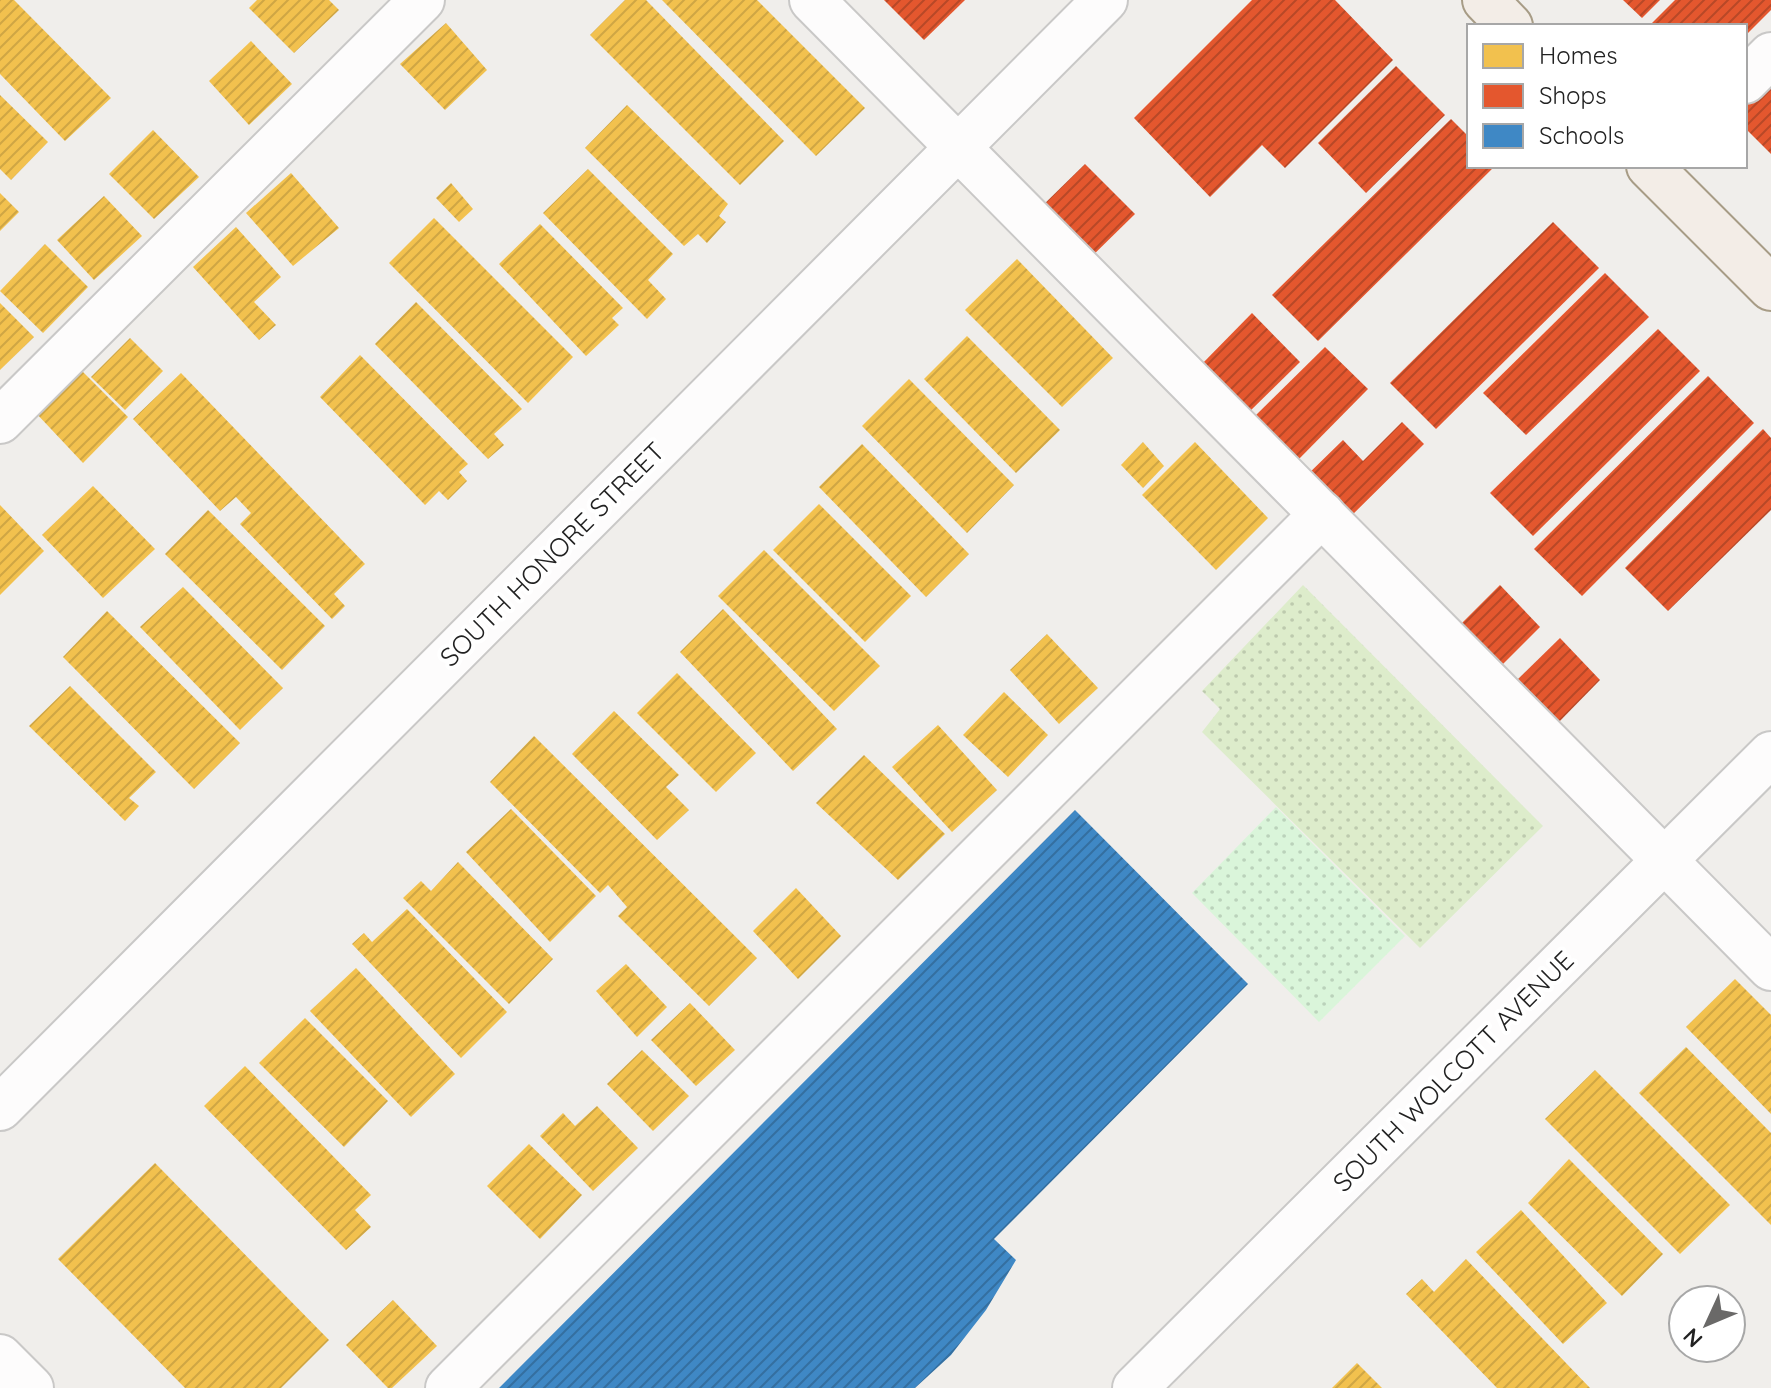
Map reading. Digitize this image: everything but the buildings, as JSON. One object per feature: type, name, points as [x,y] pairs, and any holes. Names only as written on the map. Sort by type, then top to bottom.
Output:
[{"type":"main road","points":[[1485,0],[1508,24]]},
{"type":"main road","points":[[1655,168],[1771,288]]},
{"type":"street","points":[[0,421],[422,0]]},
{"type":"street","points":[[812,0],[1771,968]]},
{"type":"street","name":"SOUTH HONORE STREET","points":[[0,1108],[1105,0]]},
{"type":"street","points":[[1747,79],[1771,55]]},
{"type":"street","points":[[448,1388],[1322,514]]},
{"type":"street","name":"SOUTH WOLCOTT AVENUE","points":[[1135,1388],[1771,754]]},
{"type":"street","points":[[0,1357],[31,1388]]},
{"type":"green space","points":[[1303,585],[1543,826],[1420,948],[1202,732],[1220,709],[1202,691]]},
{"type":"green space","points":[[1276,807],[1405,936],[1319,1022],[1192,893]]}]
